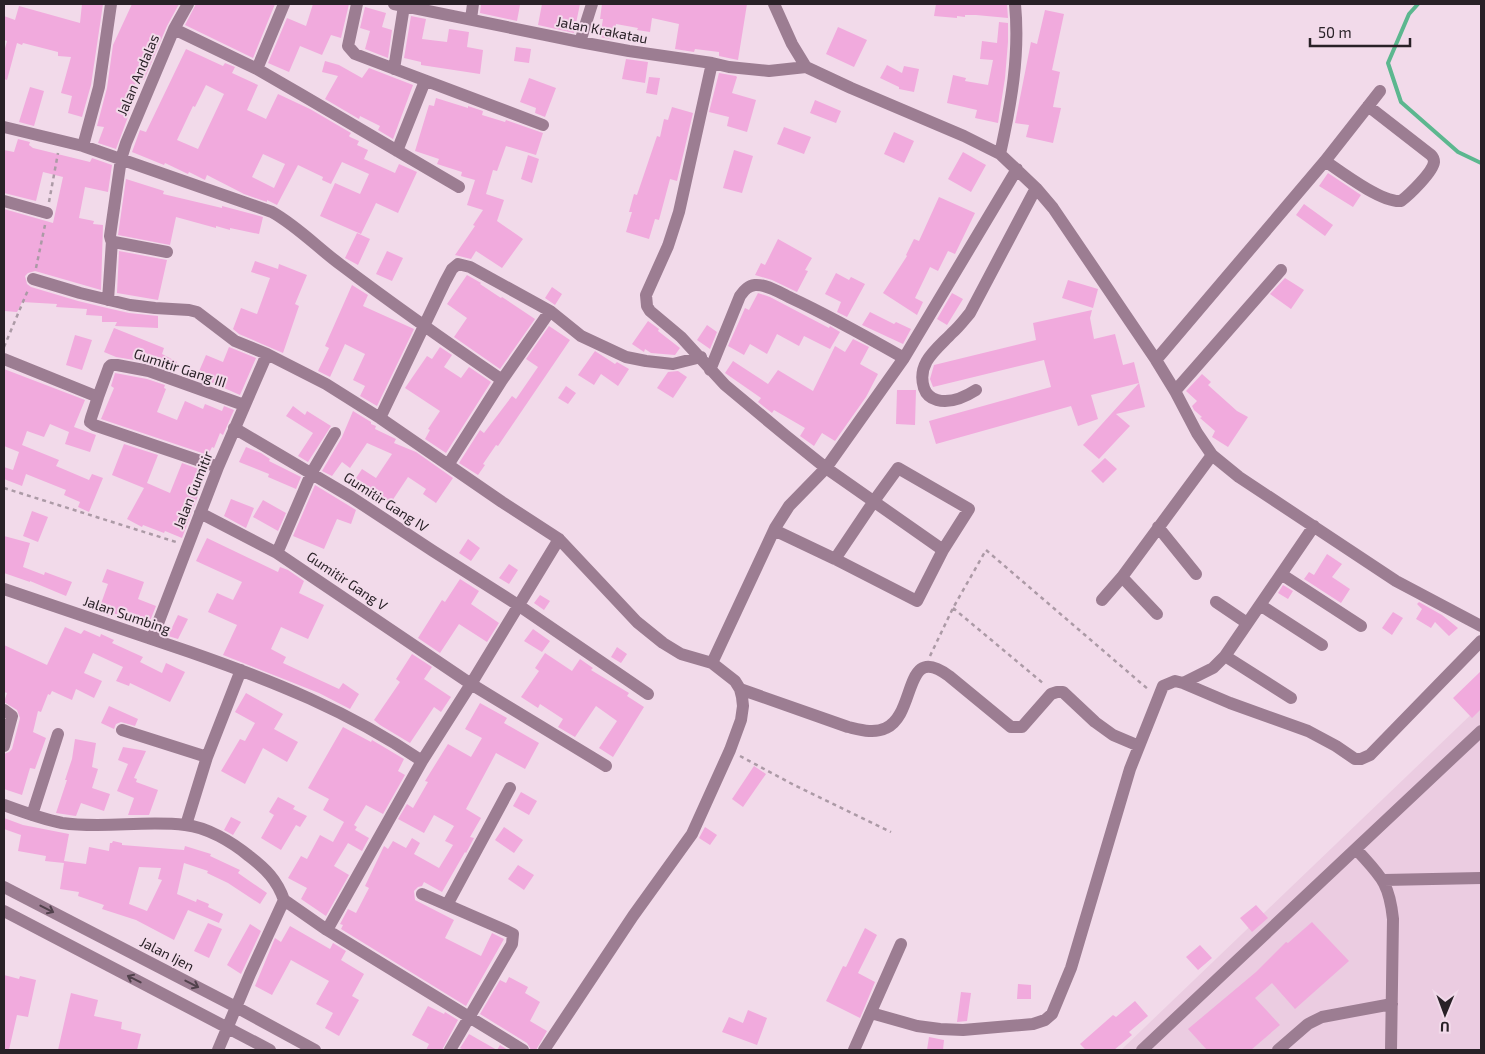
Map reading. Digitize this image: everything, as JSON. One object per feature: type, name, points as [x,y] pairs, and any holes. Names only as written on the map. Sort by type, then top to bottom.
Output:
[{"type":"street","points":[[83,146],[99,87],[111,4]]},
{"type":"street","name":"Jalan Andalas","points":[[108,300],[112,241],[110,236],[120,159],[146,92],[174,29],[188,4]]},
{"type":"street","points":[[257,69],[284,4]]},
{"type":"street","points":[[357,4],[348,46],[355,54],[543,125]]},
{"type":"street","points":[[471,19],[473,4]]},
{"type":"street","points":[[580,42],[592,4]]},
{"type":"street","points":[[774,4],[792,44],[806,67],[851,88],[932,121],[1000,154],[1036,188],[1053,208],[1156,360],[1197,433],[1212,455],[1239,477],[1396,582],[1481,626]]},
{"type":"street","points":[[394,69],[399,5]]},
{"type":"street","name":"Jalan Krakatau","points":[[399,5],[628,51],[752,70],[806,67]]},
{"type":"street","points":[[1000,154],[1017,54],[1017,5]]},
{"type":"street","points":[[174,29],[257,69],[459,187]]},
{"type":"street","points":[[712,63],[679,212],[668,246],[647,292],[646,300],[650,311],[676,332],[710,370],[737,395],[826,468],[943,550]]},
{"type":"street","points":[[397,151],[425,81]]},
{"type":"street","points":[[1156,360],[1325,161],[1380,91]]},
{"type":"street","points":[[1325,161],[1380,196],[1395,202],[1401,202],[1423,179],[1434,163],[1431,155],[1368,106]]},
{"type":"street","points":[[4,127],[83,146],[272,212],[339,264],[502,380]]},
{"type":"street","points":[[712,663],[774,530],[789,506],[826,468],[904,358],[1017,169]]},
{"type":"street","points":[[976,390],[961,398],[943,401],[935,400],[929,397],[924,390],[922,381],[923,368],[933,352],[961,325],[970,312],[1036,188]]},
{"type":"street","points":[[4,201],[47,213]]},
{"type":"street","points":[[112,241],[167,252]]},
{"type":"street","points":[[380,418],[452,269],[458,264],[470,267],[550,311],[581,336],[626,358],[673,364],[700,358]]},
{"type":"street","points":[[1175,391],[1281,270]]},
{"type":"street","points":[[33,278],[108,300],[155,308],[197,312],[235,341],[267,354],[326,384],[380,418],[559,539],[632,616],[663,643],[681,654],[712,663],[735,681],[740,689],[743,712],[730,750],[692,834],[632,916],[544,1050]]},
{"type":"street","points":[[710,370],[740,296],[744,290],[754,285],[777,292],[828,315],[904,358]]},
{"type":"street","points":[[448,465],[502,380],[550,311]]},
{"type":"street","name":"Jalan Gumitir","points":[[152,639],[186,545],[267,354]]},
{"type":"street","points":[[4,359],[98,397],[91,418],[92,424],[218,467]]},
{"type":"street","name":"Gumitir Gang III","points":[[98,397],[109,367],[116,365],[149,371],[244,405]]},
{"type":"street","name":"Gumitir Gang IV","points":[[234,428],[312,472],[518,605],[648,694]]},
{"type":"street","points":[[277,553],[312,472],[334,433]]},
{"type":"street","points":[[1102,600],[1122,577],[1212,455]]},
{"type":"street","points":[[774,530],[918,601],[943,550],[969,509],[898,468],[835,559]]},
{"type":"street","name":"Gumitir Gang V","points":[[200,513],[277,553],[471,684],[606,766]]},
{"type":"street","points":[[1183,683],[1213,668],[1225,656],[1314,526]]},
{"type":"street","points":[[1158,527],[1196,574]]},
{"type":"street","points":[[326,930],[422,761],[559,539]]},
{"type":"street","points":[[1281,574],[1361,626]]},
{"type":"street","points":[[1122,577],[1157,614]]},
{"type":"street","name":"Jalan Sumbing","points":[[4,589],[241,670],[304,695],[370,727],[422,761]]},
{"type":"street","points":[[1216,602],[1247,623]]},
{"type":"street","points":[[1260,605],[1322,645]]},
{"type":"street","points":[[871,1013],[940,1030],[1033,1024],[1045,1020],[1052,1014],[1071,968],[1130,769],[1163,686],[1176,681],[1183,683],[1230,703],[1308,730],[1355,759],[1361,759],[1370,755],[1481,641]]},
{"type":"street","points":[[1225,656],[1291,698]]},
{"type":"street","points":[[740,689],[848,727],[865,732],[877,731],[887,728],[896,721],[916,674],[922,667],[930,665],[939,668],[1012,727],[1022,727],[1051,694],[1063,692],[1113,736],[1139,746]]},
{"type":"street","points":[[186,825],[207,757],[241,670]]},
{"type":"street","points":[[4,710],[12,716],[4,746]]},
{"type":"street","points":[[122,730],[207,757]]},
{"type":"street","points":[[32,815],[58,734]]},
{"type":"street","points":[[1142,1050],[1356,849],[1480,736]]},
{"type":"street","points":[[447,905],[510,788]]},
{"type":"street","points":[[4,805],[32,815],[62,822],[96,825],[186,825],[219,836],[242,850],[272,876],[284,900],[326,930],[523,1050]]},
{"type":"street","points":[[1356,849],[1384,880],[1391,897],[1393,918],[1391,1050]]},
{"type":"street","points":[[1384,880],[1481,878]]},
{"type":"street","name":"Jalan Ijen","points":[[4,887],[315,1050]]},
{"type":"street","points":[[422,894],[507,931],[512,934],[514,939],[450,1050]]},
{"type":"street","points":[[218,1050],[284,900]]},
{"type":"street","points":[[4,911],[270,1050]]},
{"type":"street","points":[[854,1050],[901,944]]},
{"type":"street","points":[[1278,1050],[1308,1024],[1322,1017],[1392,1004]]},
{"type":"path","points":[[4,348],[33,278],[41,251],[60,141]]},
{"type":"path","points":[[4,488],[186,545]]},
{"type":"path","points":[[925,666],[953,608],[986,550],[1158,698]]},
{"type":"path","points":[[953,608],[1054,693]]},
{"type":"path","points":[[730,750],[794,785],[891,832]]},
{"type":"shaded area","points":[[1481,705],[1481,1050],[1121,1050]]},
{"type":"building","points":[[82,4],[103,4],[91,85],[82,117],[68,113],[72,96],[61,93],[71,57],[58,56],[58,52],[17,43],[7,80],[4,79],[4,52],[7,41],[4,40],[4,16],[15,20],[19,6],[80,23]]},
{"type":"building","points":[[132,4],[179,4],[167,26],[144,80],[137,78],[132,97],[135,98],[116,149],[98,143],[104,127],[97,126],[107,88],[113,45]]},
{"type":"building","points":[[196,4],[275,4],[253,58],[185,25]]},
{"type":"building","points":[[313,4],[349,4],[341,38],[331,35],[322,55],[300,46],[289,72],[268,63],[287,18],[306,26]]},
{"type":"building","points":[[481,4],[520,5],[517,21],[480,13]]},
{"type":"building","points":[[542,4],[580,4],[574,33],[538,25]]},
{"type":"building","points":[[602,4],[747,4],[738,60],[719,56],[719,52],[695,49],[694,52],[675,49],[679,24],[652,18],[650,32],[616,24],[614,40],[600,37],[603,19],[600,19]]},
{"type":"building","points":[[936,4],[1007,4],[1008,18],[976,15],[957,16],[957,18],[934,16]]},
{"type":"building","points":[[365,7],[386,13],[382,27],[392,30],[388,58],[365,49],[370,31],[360,28]]},
{"type":"building","points":[[1045,10],[1064,14],[1052,70],[1060,72],[1053,107],[1061,108],[1053,143],[1026,137],[1029,125],[1015,123],[1031,42],[1037,44]]},
{"type":"building","points":[[411,16],[426,19],[422,39],[447,42],[449,29],[469,32],[467,47],[483,50],[480,74],[421,65],[421,62],[404,58]]},
{"type":"building","points":[[999,22],[1008,23],[1008,42],[998,123],[975,118],[977,110],[947,103],[953,75],[966,78],[965,81],[988,85],[993,60],[980,59],[982,41],[997,43]]},
{"type":"building","points":[[838,27],[867,40],[854,67],[826,54]]},
{"type":"building","points":[[516,47],[531,49],[529,63],[514,61]]},
{"type":"building","points":[[186,49],[223,66],[225,63],[235,67],[232,73],[258,85],[247,110],[266,119],[278,94],[310,109],[351,133],[350,137],[359,141],[357,145],[368,150],[364,159],[395,173],[399,164],[417,172],[398,213],[376,203],[361,234],[320,216],[335,183],[360,194],[369,174],[342,162],[331,184],[322,180],[323,177],[298,165],[277,205],[267,200],[267,202],[244,194],[207,175],[205,180],[189,172],[188,174],[165,163],[164,165],[132,152],[140,130],[146,132]],"holes":[[[206,85],[224,94],[198,149],[177,140],[193,106],[195,107]],[[263,154],[285,164],[274,188],[252,177]]]},
{"type":"building","points":[[626,59],[648,62],[645,83],[622,79]]},
{"type":"building","points":[[325,61],[339,65],[362,78],[369,68],[413,85],[393,139],[378,130],[380,126],[360,116],[359,119],[325,99],[338,76],[322,72]]},
{"type":"building","points":[[887,65],[902,73],[904,66],[919,69],[914,92],[899,89],[899,87],[880,78]]},
{"type":"building","points":[[719,73],[737,77],[732,93],[756,100],[747,132],[727,126],[729,117],[709,112]]},
{"type":"building","points":[[649,77],[660,78],[657,95],[646,93]]},
{"type":"building","points":[[529,78],[556,88],[545,117],[535,113],[536,108],[520,102]]},
{"type":"building","points":[[30,87],[44,91],[34,126],[19,122]]},
{"type":"building","points":[[436,98],[468,108],[468,106],[483,111],[482,115],[505,122],[506,120],[543,133],[536,155],[506,146],[497,171],[493,170],[486,194],[504,200],[497,221],[523,239],[502,268],[476,251],[471,259],[455,255],[475,226],[473,225],[483,210],[467,205],[475,180],[461,176],[462,172],[437,164],[439,159],[415,151],[429,105],[434,106]]},
{"type":"building","points":[[815,100],[841,111],[836,123],[810,113]]},
{"type":"building","points":[[672,107],[693,113],[677,181],[670,179],[659,220],[655,219],[649,239],[626,232],[632,212],[629,212],[634,194],[637,195],[657,136],[660,137],[664,119],[668,120]]},
{"type":"building","points":[[784,127],[811,137],[804,154],[777,144]]},
{"type":"building","points":[[894,132],[914,141],[904,163],[884,154]]},
{"type":"building","points":[[18,139],[30,142],[29,145],[33,148],[90,162],[92,158],[112,165],[108,192],[85,187],[79,218],[94,221],[93,224],[103,225],[101,290],[35,271],[25,276],[27,284],[31,287],[78,301],[129,313],[158,316],[158,328],[115,326],[117,322],[102,322],[102,316],[86,315],[87,309],[56,307],[57,304],[22,302],[17,312],[4,311],[4,209],[53,223],[63,177],[43,172],[36,201],[4,193],[4,150],[14,152]]},
{"type":"building","points":[[734,150],[753,156],[742,193],[723,188]]},
{"type":"building","points":[[963,152],[986,165],[971,192],[948,179]]},
{"type":"building","points":[[528,155],[539,159],[532,183],[521,179]]},
{"type":"building","points":[[1328,173],[1361,195],[1353,207],[1319,186]]},
{"type":"building","points":[[126,179],[164,191],[163,194],[222,208],[222,206],[263,217],[259,234],[216,226],[216,228],[176,217],[170,245],[118,235]]},
{"type":"building","points":[[939,197],[975,213],[955,254],[948,251],[938,271],[930,267],[915,298],[923,302],[917,315],[883,293],[907,256],[914,239],[919,241]]},
{"type":"building","points":[[1304,204],[1333,225],[1325,236],[1296,215]]},
{"type":"building","points":[[357,233],[370,239],[358,265],[345,258]]},
{"type":"building","points":[[778,239],[812,258],[805,270],[808,271],[797,292],[772,280],[755,275],[761,263],[765,265]]},
{"type":"building","points":[[119,251],[167,260],[158,300],[117,293]]},
{"type":"building","points":[[387,251],[403,258],[392,281],[376,274]]},
{"type":"building","points":[[255,261],[278,269],[279,264],[307,275],[295,304],[299,306],[283,353],[239,334],[233,329],[241,308],[257,314],[270,278],[251,272]]},
{"type":"building","points":[[836,273],[849,280],[851,277],[865,284],[847,317],[837,312],[841,302],[825,294]]},
{"type":"building","points":[[467,275],[535,319],[500,369],[454,337],[467,318],[447,304]]},
{"type":"building","points":[[1285,278],[1304,290],[1291,309],[1270,294]]},
{"type":"building","points":[[1068,280],[1098,289],[1093,308],[1062,298]]},
{"type":"building","points":[[352,285],[368,295],[363,306],[414,329],[377,406],[360,396],[365,386],[353,380],[365,354],[345,344],[330,377],[318,371],[329,348],[325,346]]},
{"type":"building","points":[[552,287],[562,294],[555,305],[545,298]]},
{"type":"building","points":[[758,293],[770,297],[840,332],[830,349],[804,336],[799,346],[777,334],[767,354],[750,344],[744,355],[728,346],[745,308],[749,310]]},
{"type":"building","points":[[952,293],[963,299],[947,325],[937,319]]},
{"type":"building","points":[[1092,310],[1090,318],[1094,339],[1115,334],[1123,365],[1134,362],[1145,407],[1116,414],[1130,426],[1099,459],[1083,445],[1139,383],[1091,395],[1098,419],[1078,426],[1071,406],[936,444],[929,421],[1051,387],[1044,360],[933,387],[930,379],[934,365],[1036,340],[1033,323]]},
{"type":"building","points":[[870,312],[894,324],[896,322],[911,329],[903,344],[862,325]]},
{"type":"building","points":[[648,321],[680,348],[675,355],[651,353],[645,349],[644,352],[632,344]]},
{"type":"building","points":[[707,325],[717,332],[710,349],[697,340]]},
{"type":"building","points":[[549,326],[570,340],[498,446],[496,445],[483,464],[485,465],[478,475],[459,463],[480,430],[484,433],[512,396],[516,399],[538,367],[526,359]]},
{"type":"building","points":[[114,328],[164,348],[162,354],[177,362],[172,371],[152,363],[116,357],[104,352]]},
{"type":"building","points":[[75,335],[92,340],[82,370],[66,365]]},
{"type":"building","points":[[853,339],[869,347],[860,364],[878,374],[866,397],[835,441],[822,433],[814,446],[800,436],[805,428],[774,410],[772,413],[758,402],[761,398],[725,373],[733,361],[768,384],[778,370],[813,391],[835,346],[845,352]]},
{"type":"building","points":[[229,347],[256,358],[240,395],[197,376],[206,355],[223,362]]},
{"type":"building","points":[[440,347],[452,355],[444,367],[461,378],[469,367],[491,382],[446,453],[425,439],[430,430],[428,429],[440,411],[405,388],[427,356],[432,359]]},
{"type":"building","points":[[595,351],[615,364],[617,362],[629,369],[618,386],[601,374],[594,385],[578,375]]},
{"type":"building","points":[[4,369],[85,400],[74,427],[96,435],[90,452],[65,444],[69,432],[50,424],[44,437],[27,431],[22,445],[59,460],[56,466],[89,480],[92,474],[103,478],[89,512],[78,507],[80,502],[64,495],[66,490],[26,474],[22,486],[4,479],[4,467],[13,470],[19,452],[4,446]]},
{"type":"building","points":[[678,371],[687,377],[673,398],[657,388],[668,372]]},
{"type":"building","points":[[115,373],[147,379],[165,385],[164,388],[166,389],[157,412],[177,420],[185,401],[203,409],[205,404],[222,411],[224,406],[234,410],[223,435],[220,433],[214,448],[212,447],[208,455],[101,419],[114,388],[111,386]]},
{"type":"building","points":[[1202,374],[1211,382],[1208,385],[1237,411],[1248,417],[1228,447],[1212,437],[1215,431],[1194,410],[1192,406],[1197,401],[1186,391]]},
{"type":"building","points":[[566,386],[576,393],[568,404],[558,398]]},
{"type":"building","points":[[897,390],[916,390],[915,425],[896,424]]},
{"type":"building","points":[[293,406],[305,415],[307,411],[331,426],[308,462],[298,456],[313,433],[286,416]]},
{"type":"building","points":[[353,411],[376,426],[375,429],[396,439],[394,443],[416,452],[453,478],[436,503],[423,494],[426,489],[408,477],[390,504],[366,488],[363,495],[350,487],[362,469],[376,478],[392,454],[367,443],[350,468],[342,462],[332,476],[322,471],[342,437]]},
{"type":"building","points":[[124,444],[158,455],[147,483],[170,493],[182,463],[207,472],[182,538],[165,531],[164,533],[143,525],[142,527],[127,519],[144,488],[112,475]]},
{"type":"building","points":[[246,447],[261,453],[270,459],[269,461],[301,477],[296,489],[268,477],[269,474],[239,462]]},
{"type":"building","points":[[1105,458],[1117,469],[1103,483],[1091,471]]},
{"type":"building","points":[[315,485],[356,510],[351,524],[337,519],[324,549],[293,536]]},
{"type":"building","points":[[231,499],[254,508],[246,528],[224,516]]},
{"type":"building","points":[[263,500],[286,513],[278,531],[253,517]]},
{"type":"building","points":[[32,511],[48,517],[38,542],[23,536]]},
{"type":"building","points":[[4,536],[30,543],[23,567],[44,575],[45,572],[72,582],[66,596],[30,581],[4,573]]},
{"type":"building","points":[[207,538],[278,572],[280,567],[288,570],[304,581],[299,593],[324,605],[308,639],[281,627],[271,649],[286,657],[283,663],[339,689],[343,683],[359,694],[350,709],[319,693],[223,655],[237,625],[208,612],[217,593],[233,600],[242,582],[196,561]]},
{"type":"building","points":[[468,539],[480,548],[471,561],[459,553]]},
{"type":"building","points":[[1327,554],[1342,564],[1332,577],[1350,589],[1341,603],[1304,579],[1309,572],[1314,575]]},
{"type":"building","points":[[509,564],[518,570],[509,584],[499,578]]},
{"type":"building","points":[[107,569],[144,582],[138,599],[156,606],[148,626],[113,613],[112,617],[98,612],[108,584],[102,582]]},
{"type":"building","points":[[460,579],[479,591],[471,604],[499,623],[487,642],[459,624],[440,653],[418,638],[442,600],[445,602]]},
{"type":"building","points":[[1283,585],[1293,591],[1288,599],[1278,593]]},
{"type":"building","points":[[540,595],[550,601],[544,610],[534,603]]},
{"type":"building","points":[[1419,602],[1442,615],[1458,628],[1449,636],[1435,622],[1431,628],[1416,619],[1422,609],[1417,604]]},
{"type":"building","points":[[1393,612],[1403,618],[1392,635],[1382,628]]},
{"type":"building","points":[[178,615],[188,619],[178,639],[168,636]]},
{"type":"building","points":[[65,627],[81,634],[84,630],[100,637],[101,634],[114,640],[112,643],[143,657],[140,662],[162,673],[166,663],[185,672],[170,702],[130,683],[129,686],[116,681],[123,667],[93,653],[84,673],[102,681],[94,698],[76,689],[72,700],[52,691],[50,695],[48,694],[41,712],[38,711],[33,732],[46,738],[35,769],[30,768],[22,795],[4,789],[4,754],[12,749],[20,718],[17,710],[4,702],[7,693],[4,692],[4,645],[47,665]]},
{"type":"building","points":[[533,629],[550,641],[542,652],[524,641]]},
{"type":"building","points":[[617,647],[627,654],[621,663],[611,657]]},
{"type":"building","points":[[545,653],[572,671],[580,659],[593,668],[591,670],[629,693],[627,696],[644,707],[613,757],[599,748],[617,721],[596,706],[575,737],[558,727],[563,719],[540,704],[538,708],[521,697],[539,671],[535,668]]},
{"type":"building","points":[[412,654],[432,667],[424,679],[451,697],[441,712],[434,707],[410,743],[374,720],[400,682],[396,679]]},
{"type":"building","points":[[1481,671],[1481,709],[1472,718],[1453,698]]},
{"type":"building","points":[[246,693],[283,714],[274,729],[298,742],[287,762],[263,748],[245,784],[221,771],[240,739],[245,741],[255,723],[235,712]]},
{"type":"building","points":[[480,703],[507,718],[504,723],[539,743],[525,769],[496,753],[466,809],[481,818],[470,837],[474,838],[466,853],[442,892],[424,882],[422,886],[414,891],[415,900],[454,920],[445,938],[481,956],[492,933],[504,939],[466,1006],[341,929],[343,925],[340,924],[348,909],[356,913],[369,888],[365,886],[384,846],[388,849],[393,841],[406,848],[412,838],[420,843],[414,854],[439,868],[453,845],[445,841],[454,826],[434,815],[424,833],[398,819],[407,804],[413,808],[428,782],[425,781],[448,744],[471,757],[482,738],[465,729]]},
{"type":"building","points":[[109,706],[138,719],[135,726],[121,722],[116,724],[114,729],[101,723]]},
{"type":"building","points":[[343,727],[371,742],[372,740],[404,759],[398,771],[405,775],[383,814],[366,805],[354,825],[357,827],[355,830],[369,838],[362,851],[348,843],[334,866],[349,875],[326,916],[301,899],[307,888],[288,878],[301,856],[307,859],[320,835],[333,842],[344,822],[323,810],[329,799],[308,788]]},
{"type":"building","points":[[75,739],[96,743],[92,767],[98,769],[92,788],[110,794],[104,811],[81,803],[76,816],[56,813],[67,780],[65,780],[72,759]]},
{"type":"building","points":[[123,747],[146,751],[134,778],[137,779],[136,782],[158,790],[149,815],[128,815],[134,798],[117,791],[128,764],[118,760]]},
{"type":"building","points":[[754,766],[766,774],[743,807],[732,799]]},
{"type":"building","points":[[521,792],[537,801],[529,815],[513,806]]},
{"type":"building","points":[[278,797],[295,806],[293,809],[307,816],[300,827],[296,825],[281,850],[261,838],[274,815],[269,812]]},
{"type":"building","points":[[231,817],[241,822],[233,835],[224,830]]},
{"type":"building","points":[[4,818],[23,825],[69,834],[64,861],[86,864],[89,847],[109,851],[110,843],[113,841],[122,843],[122,845],[184,850],[185,846],[211,854],[210,856],[240,870],[238,873],[267,893],[260,904],[228,883],[207,873],[208,871],[184,863],[177,894],[196,902],[197,899],[209,904],[208,907],[223,914],[219,923],[188,910],[174,940],[136,920],[102,909],[104,905],[78,896],[79,892],[60,889],[64,863],[45,861],[46,856],[18,851],[21,835],[4,829]],"holes":[[[139,867],[161,868],[158,879],[162,880],[147,911],[129,904]]]},
{"type":"building","points":[[504,827],[523,840],[514,853],[495,840]]},
{"type":"building","points":[[705,827],[717,835],[710,845],[699,838]]},
{"type":"building","points":[[518,865],[534,875],[524,890],[508,879]]},
{"type":"building","points":[[1256,905],[1268,918],[1252,932],[1240,918]]},
{"type":"building","points":[[1312,922],[1349,961],[1295,1009],[1272,983],[1255,998],[1280,1025],[1251,1050],[1207,1050],[1188,1029],[1256,972],[1286,942],[1288,943]]},
{"type":"building","points":[[208,923],[222,929],[209,958],[194,951]]},
{"type":"building","points":[[250,924],[261,931],[241,974],[227,965]]},
{"type":"building","points":[[290,926],[330,949],[333,943],[346,951],[341,960],[364,974],[352,996],[359,1000],[339,1036],[325,1028],[333,1013],[316,1004],[329,981],[291,960],[272,995],[255,986],[275,938],[281,942]]},
{"type":"building","points":[[865,928],[877,935],[858,973],[875,982],[860,1018],[826,1001],[843,966],[846,967]]},
{"type":"building","points":[[1200,945],[1212,958],[1198,970],[1186,957]]},
{"type":"building","points":[[4,975],[19,979],[20,976],[36,980],[28,1017],[17,1015],[9,1050],[4,1050]]},
{"type":"building","points":[[509,977],[528,987],[525,993],[540,1002],[530,1021],[547,1031],[536,1050],[531,1050],[527,1043],[480,1014],[500,980],[506,983]]},
{"type":"building","points":[[1018,984],[1031,985],[1031,999],[1017,999]]},
{"type":"building","points":[[961,992],[971,993],[967,1021],[957,1022]]},
{"type":"building","points":[[71,993],[98,1000],[94,1016],[122,1022],[121,1029],[141,1034],[137,1050],[58,1050]]},
{"type":"building","points":[[1135,1001],[1148,1016],[1129,1032],[1132,1035],[1114,1050],[1086,1050],[1080,1044],[1113,1015],[1116,1017]]},
{"type":"building","points":[[428,1006],[444,1014],[445,1012],[458,1020],[442,1050],[426,1050],[429,1044],[412,1035]]},
{"type":"building","points":[[748,1010],[767,1018],[757,1045],[722,1032],[729,1017],[743,1023]]},
{"type":"building","points":[[469,1034],[497,1050],[464,1050],[460,1048]]},
{"type":"building","points":[[929,1037],[944,1040],[943,1050],[927,1050]]},
{"type":"building","points":[[500,1045],[508,1050],[497,1050]]},
{"type":"waterway","points":[[1418,4],[1409,14],[1388,63],[1401,102],[1458,152],[1481,163]]}]
